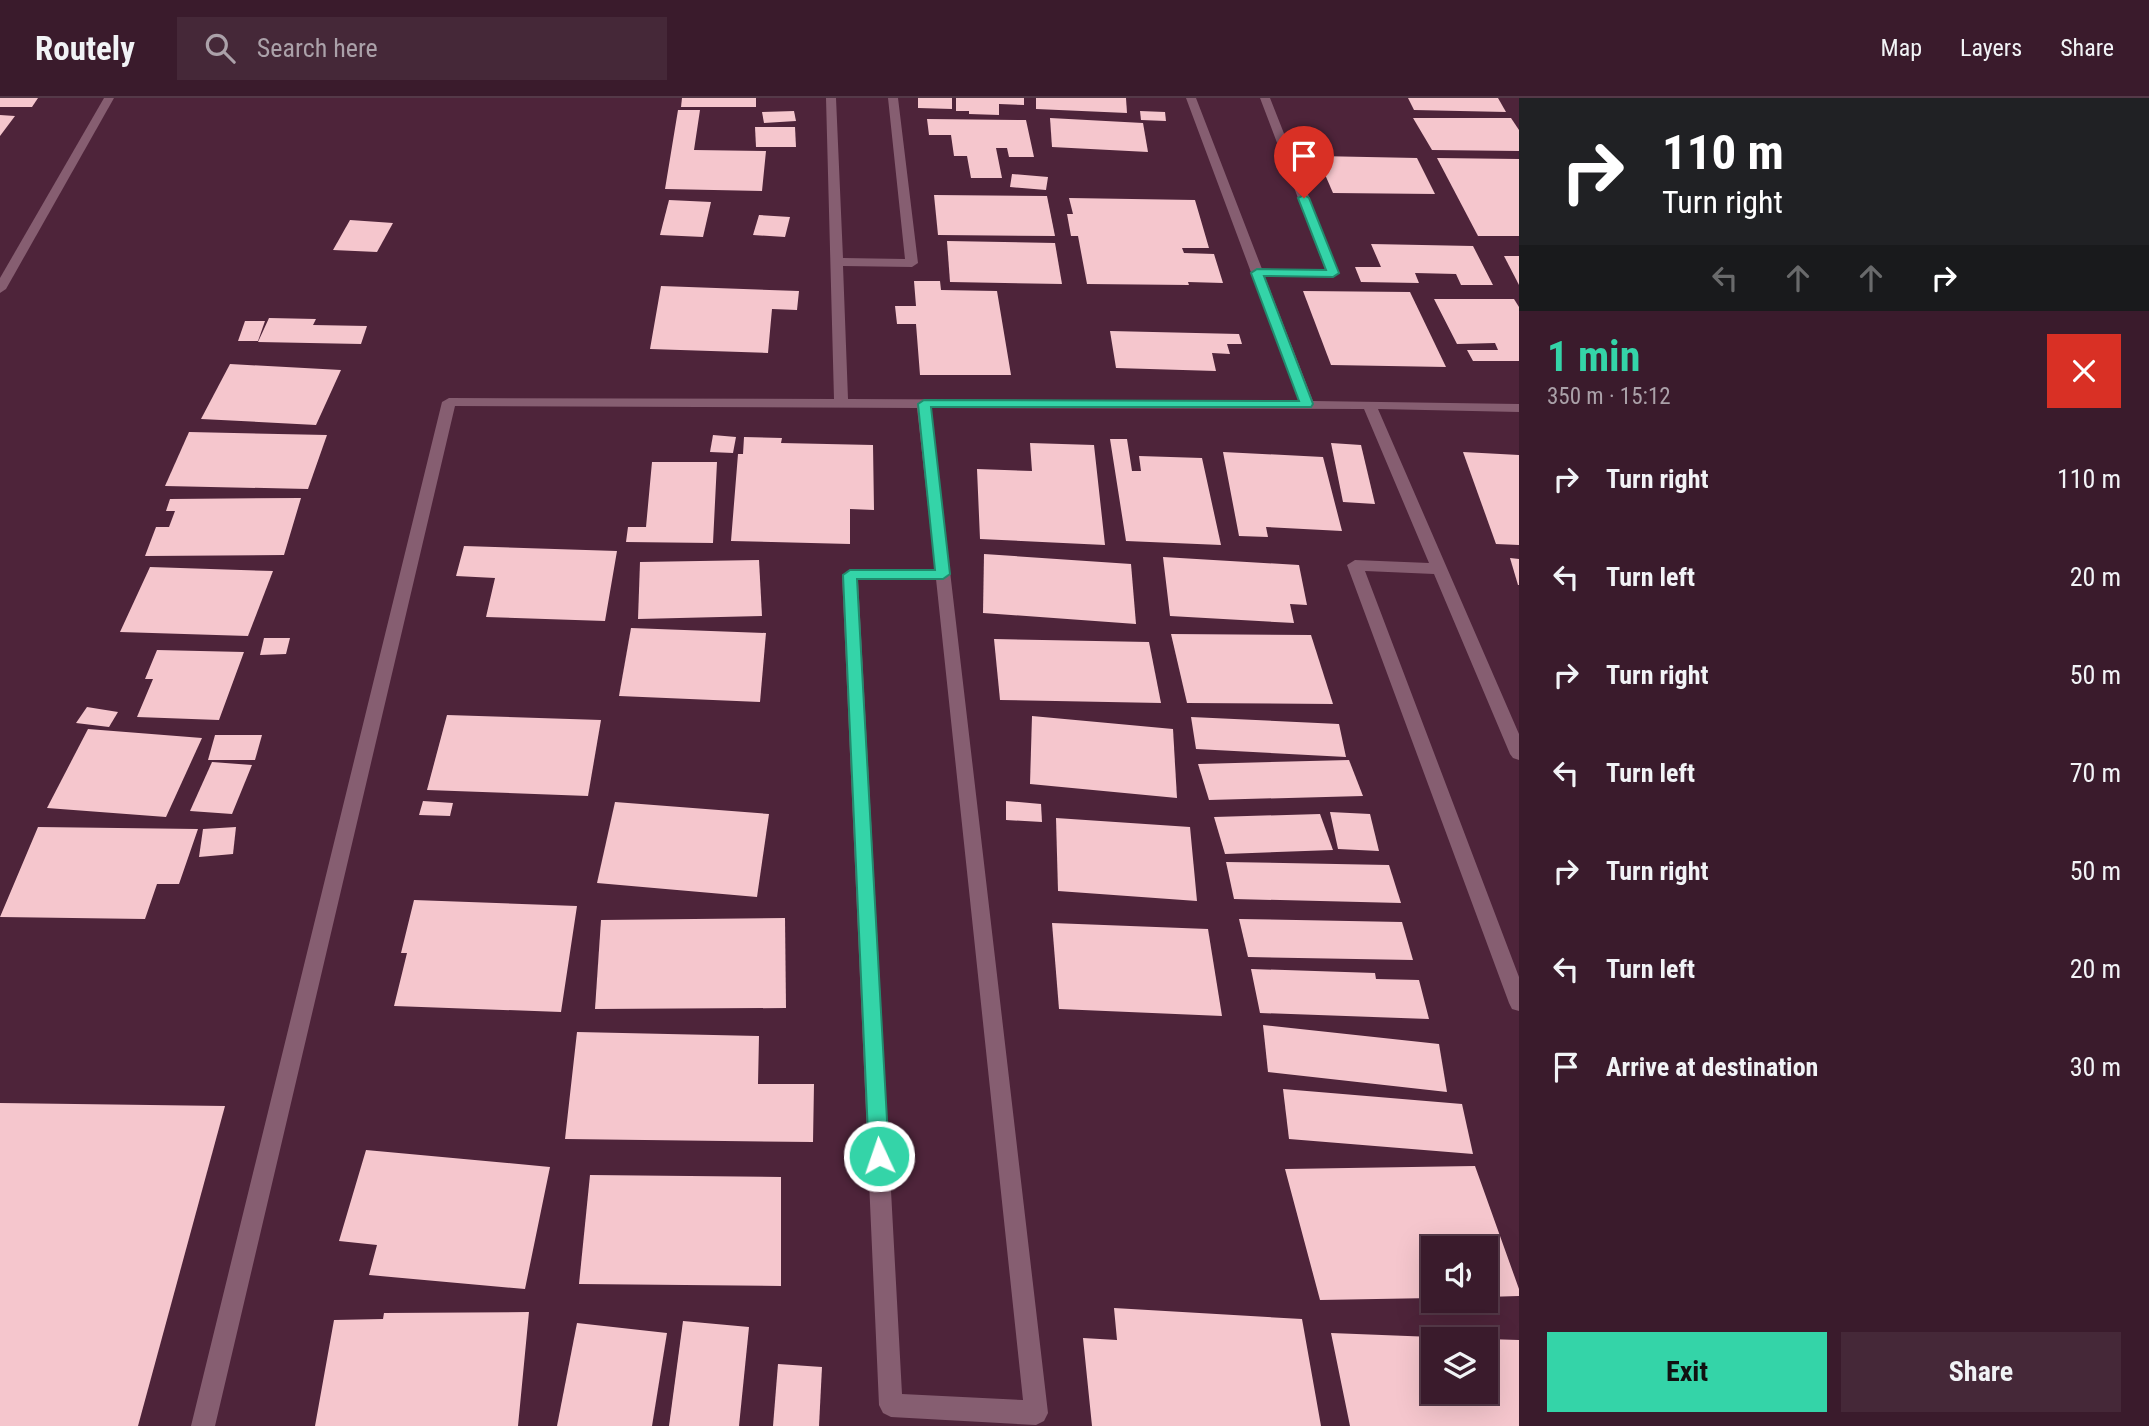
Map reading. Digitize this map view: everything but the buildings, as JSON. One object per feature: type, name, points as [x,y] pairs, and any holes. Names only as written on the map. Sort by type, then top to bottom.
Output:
[{"type":"street","points":[[0,289],[109,98]]},
{"type":"street","points":[[831,98],[841,403]]},
{"type":"street","points":[[836,262],[912,263],[893,98]]},
{"type":"street","points":[[1191,98],[1307,404]]},
{"type":"street","points":[[1257,273],[1333,273],[1265,98]]},
{"type":"street","points":[[203,1426],[449,402],[1307,404],[1519,408]]},
{"type":"street","points":[[924,404],[943,574],[1025,1317],[1036,1413],[891,1405],[850,575],[943,574]]},
{"type":"street","points":[[1369,405],[1519,754]]},
{"type":"street","points":[[1440,569],[1355,565],[1519,1003]]},
{"type":"route","points":[[879,1156],[850,575],[943,574],[924,404],[1307,404],[1257,273],[1333,273],[1304,198]]}]
